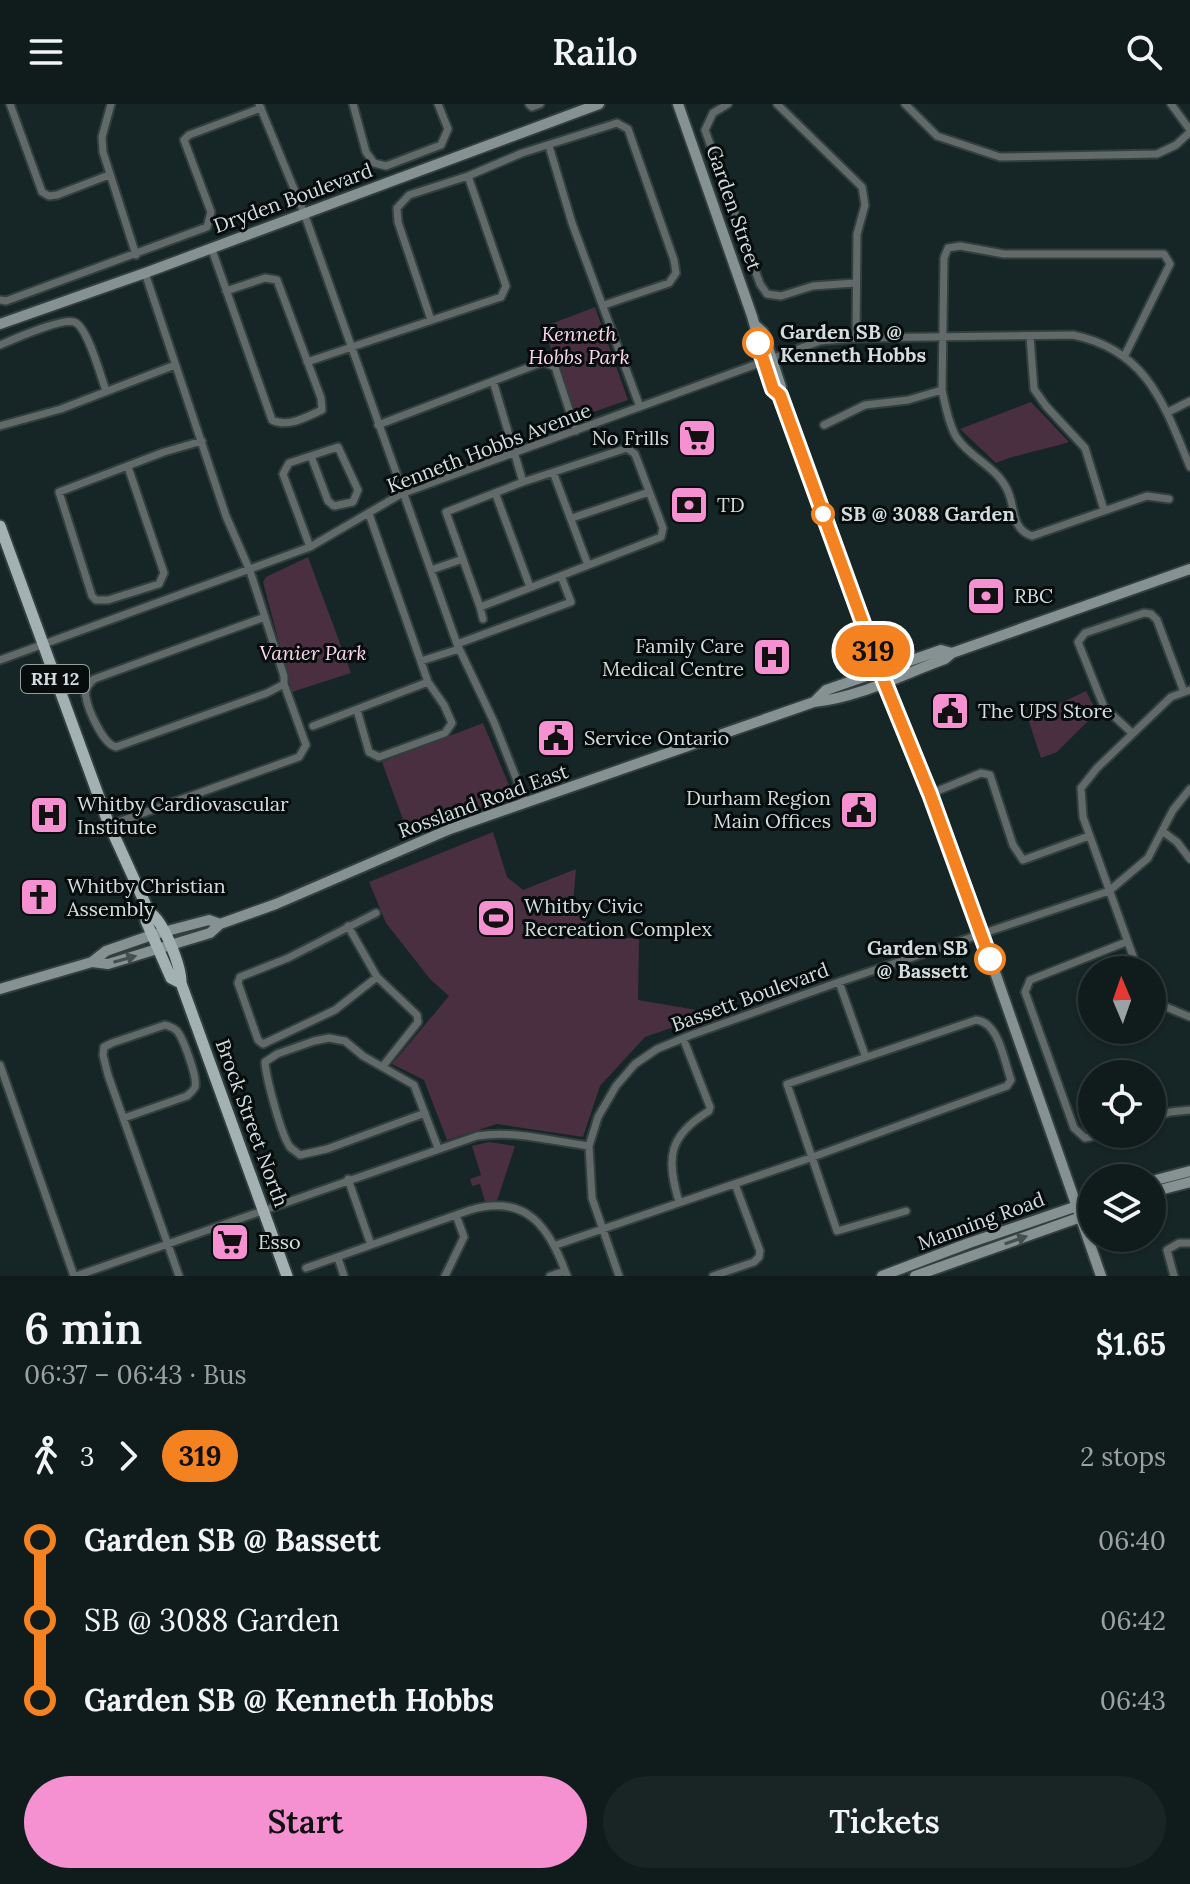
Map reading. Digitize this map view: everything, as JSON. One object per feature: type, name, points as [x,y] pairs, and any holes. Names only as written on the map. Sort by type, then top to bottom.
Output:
[{"type":"main road","name":"Dryden Boulevard","points":[[0,324],[599,104]]},
{"type":"main road","name":"Garden Street","points":[[678,104],[755,325],[763,332],[768,361],[781,387],[780,395],[882,677],[930,794],[982,935],[1078,1212]]},
{"type":"main road","name":"Brock Street North","points":[[0,526],[110,825],[149,912],[156,917],[158,934],[164,947],[181,973],[181,983],[287,1276]]},
{"type":"main road","name":"Rossland Road East","points":[[92,962],[108,964],[210,933],[220,924],[276,904],[450,829],[814,702],[829,700],[882,677],[945,659],[952,653],[1190,569]]},
{"type":"main road","points":[[0,989],[92,962],[106,951],[158,934],[209,920],[220,924]]},
{"type":"main road","points":[[1166,1177],[1190,1171]]},
{"type":"main road","points":[[1166,1188],[1190,1182]]},
{"type":"main road","name":"Manning Road","points":[[882,1276],[1078,1212]]},
{"type":"main road","name":"Manning Road","points":[[915,1276],[1078,1212]]},
{"type":"main road","name":"Garden Street","points":[[1092,1252],[1101,1276]]},
{"type":"street","points":[[10,104],[42,192],[49,196],[57,195],[109,175]]},
{"type":"street","points":[[111,104],[102,137],[109,175],[136,255]]},
{"type":"street","points":[[353,104],[366,152],[374,163],[386,166],[441,145],[448,129],[438,104]]},
{"type":"street","points":[[529,104],[532,107],[540,104]]},
{"type":"street","points":[[728,104],[713,113],[705,130],[760,284],[767,294],[781,296],[813,286],[855,283]]},
{"type":"street","points":[[777,104],[862,187],[865,205],[857,234],[856,338]]},
{"type":"street","points":[[905,104],[937,136],[1000,157],[1157,154],[1176,145],[1190,131],[1171,104]]},
{"type":"street","points":[[0,300],[6,301],[207,227],[211,212],[184,140],[189,135],[260,106],[304,213],[401,494],[458,646],[494,722],[526,803]]},
{"type":"street","points":[[431,320],[398,222],[397,208],[409,195],[468,176],[522,153],[617,123],[628,129],[676,273],[669,283],[604,305]]},
{"type":"street","points":[[549,146],[572,223],[640,407]]},
{"type":"street","points":[[307,362],[501,297],[506,286],[468,176]]},
{"type":"street","points":[[1124,357],[1170,264],[1164,254],[1004,254],[960,246],[948,248],[944,258],[942,390],[957,438],[996,472],[1009,492],[1017,524],[1023,533],[1032,536],[1147,496],[1169,499]]},
{"type":"street","points":[[211,247],[226,291],[272,420],[291,423],[322,410],[321,398],[277,280],[265,278],[226,291]]},
{"type":"street","points":[[110,825],[302,755],[306,740],[284,684],[250,571],[226,516],[145,273]]},
{"type":"street","points":[[0,345],[61,323],[77,323],[84,332],[106,391]]},
{"type":"street","points":[[768,361],[820,341],[856,338],[1073,335],[1096,340],[1145,373],[1168,412],[1190,467]]},
{"type":"street","points":[[1030,337],[1034,389],[1085,448],[1104,510]]},
{"type":"street","name":"Kenneth Hobbs Avenue","points":[[0,660],[310,547],[401,494],[768,361]]},
{"type":"street","points":[[378,425],[543,362],[555,367],[576,431]]},
{"type":"street","points":[[0,426],[61,409],[175,365]]},
{"type":"street","points":[[493,381],[523,482]]},
{"type":"street","points":[[824,425],[865,405],[908,400],[942,390]]},
{"type":"street","points":[[1168,412],[1190,401]]},
{"type":"street","points":[[128,467],[164,573],[159,584],[108,600],[96,600],[90,590],[59,492],[62,489],[202,441]]},
{"type":"street","points":[[310,547],[283,474],[289,463],[338,447],[358,490],[353,502],[334,506],[328,501],[311,456]]},
{"type":"street","points":[[446,512],[523,482],[627,448],[635,454],[663,528],[661,537],[480,607]]},
{"type":"street","points":[[553,472],[588,565]]},
{"type":"street","points":[[572,518],[649,492]]},
{"type":"street","points":[[496,495],[530,587]]},
{"type":"street","points":[[441,501],[483,619]]},
{"type":"street","points":[[357,710],[369,752],[379,757],[445,733],[452,723],[428,682],[369,514]]},
{"type":"street","points":[[431,570],[463,559]]},
{"type":"street","points":[[421,661],[571,602],[561,576]]},
{"type":"street","points":[[1132,733],[1104,707],[1078,642],[1085,633],[1144,613],[1151,614],[1157,620],[1187,691],[1171,697],[1132,733],[1081,788],[1083,817],[1132,956]]},
{"type":"street","points":[[265,617],[94,679],[86,689],[86,698],[101,733],[112,747],[284,684]]},
{"type":"street","points":[[313,726],[428,682]]},
{"type":"street","points":[[930,794],[981,773],[990,775],[1013,845],[1023,860],[1089,836]]},
{"type":"street","name":"Bassett Boulevard","points":[[619,1276],[592,1198],[589,1146],[598,1117],[616,1086],[635,1064],[657,1049],[683,1038],[1109,891],[1148,858],[1173,810],[1190,789]]},
{"type":"street","points":[[1162,831],[1177,842],[1190,859]]},
{"type":"street","points":[[376,913],[288,958],[240,977],[238,983],[258,1040],[263,1044],[335,1010],[377,977]]},
{"type":"street","points":[[348,926],[377,977],[417,1015],[418,1022],[383,1066]]},
{"type":"street","points":[[1078,1132],[1074,1128],[1025,992],[1030,980],[1126,942]]},
{"type":"street","points":[[839,982],[865,1055]]},
{"type":"street","points":[[1166,1007],[1190,1017]]},
{"type":"street","points":[[556,1245],[810,1158],[1007,1086],[1011,1080],[994,1030],[984,1020],[865,1055],[787,1084],[810,1158],[837,1231],[906,1211]]},
{"type":"street","points":[[124,1118],[187,1096],[195,1089],[192,1067],[179,1033],[173,1028],[165,1025],[104,1047],[106,1065],[124,1118],[167,1244],[179,1276]]},
{"type":"street","points":[[425,1113],[312,1154],[300,1155],[290,1147],[266,1075],[265,1062],[277,1054],[314,1041],[329,1038],[345,1041],[363,1056],[414,1085],[425,1113],[438,1148]]},
{"type":"street","points":[[679,1202],[670,1173],[673,1148],[688,1124],[709,1111],[710,1107],[683,1038]]},
{"type":"street","points":[[0,1065],[75,1276],[265,1212],[438,1148],[495,1133],[589,1146]]},
{"type":"street","points":[[1166,1113],[1190,1110]]},
{"type":"street","points":[[348,1179],[371,1245]]},
{"type":"street","points":[[713,1276],[754,1262],[759,1257],[760,1251],[735,1184]]},
{"type":"street","points":[[306,1268],[482,1207],[513,1207],[540,1224],[556,1245],[566,1273],[550,1276]]},
{"type":"street","points":[[445,1276],[464,1237],[456,1215]]},
{"type":"street","points":[[1174,1276],[1167,1250],[1179,1243],[1190,1243]]},
{"type":"street","points":[[338,1258],[344,1276]]},
{"type":"green space","name":"Kenneth Hobbs Park","points":[[595,307],[628,400],[576,418],[543,327]]},
{"type":"green space","points":[[1031,402],[1069,442],[996,463],[960,429]]},
{"type":"green space","name":"Vanier Park","points":[[308,557],[351,673],[292,692],[263,582],[266,577]]},
{"type":"green space","points":[[1086,691],[1097,712],[1057,752],[1041,758],[1028,719]]},
{"type":"green space","points":[[483,723],[514,797],[409,836],[382,762]]},
{"type":"green space","points":[[493,832],[507,877],[523,890],[576,869],[573,903],[594,934],[639,939],[638,1000],[714,1013],[645,1037],[600,1086],[583,1137],[497,1124],[447,1140],[424,1080],[392,1064],[449,996],[430,979],[386,923],[369,882]]},
{"type":"green space","points":[[489,1142],[515,1146],[497,1201],[485,1202],[480,1184],[472,1186],[470,1179],[481,1175],[472,1146]]},
{"type":"bus line","name":"319","points":[[758,343],[990,959]]},
{"type":"place","name":"Garden SB @ Kenneth Hobbs","points":[[758,343]]},
{"type":"place","name":"No Frills","points":[[697,438]]},
{"type":"place","name":"TD","points":[[689,505]]},
{"type":"place","name":"SB @ 3088 Garden","points":[[823,514]]},
{"type":"place","name":"RBC","points":[[986,596]]},
{"type":"place","name":"Family Care Medical Centre","points":[[772,657]]},
{"type":"place","name":"The UPS Store","points":[[950,711]]},
{"type":"place","name":"Service Ontario","points":[[556,738]]},
{"type":"place","name":"Durham Region Main Offices","points":[[859,810]]},
{"type":"place","name":"Whitby Cardiovascular Institute","points":[[49,815]]},
{"type":"place","name":"Whitby Christian Assembly","points":[[39,897]]},
{"type":"place","name":"Whitby Civic Recreation Complex","points":[[496,918]]},
{"type":"place","name":"Garden SB @ Bassett","points":[[990,959]]},
{"type":"place","name":"Esso","points":[[230,1242]]}]
